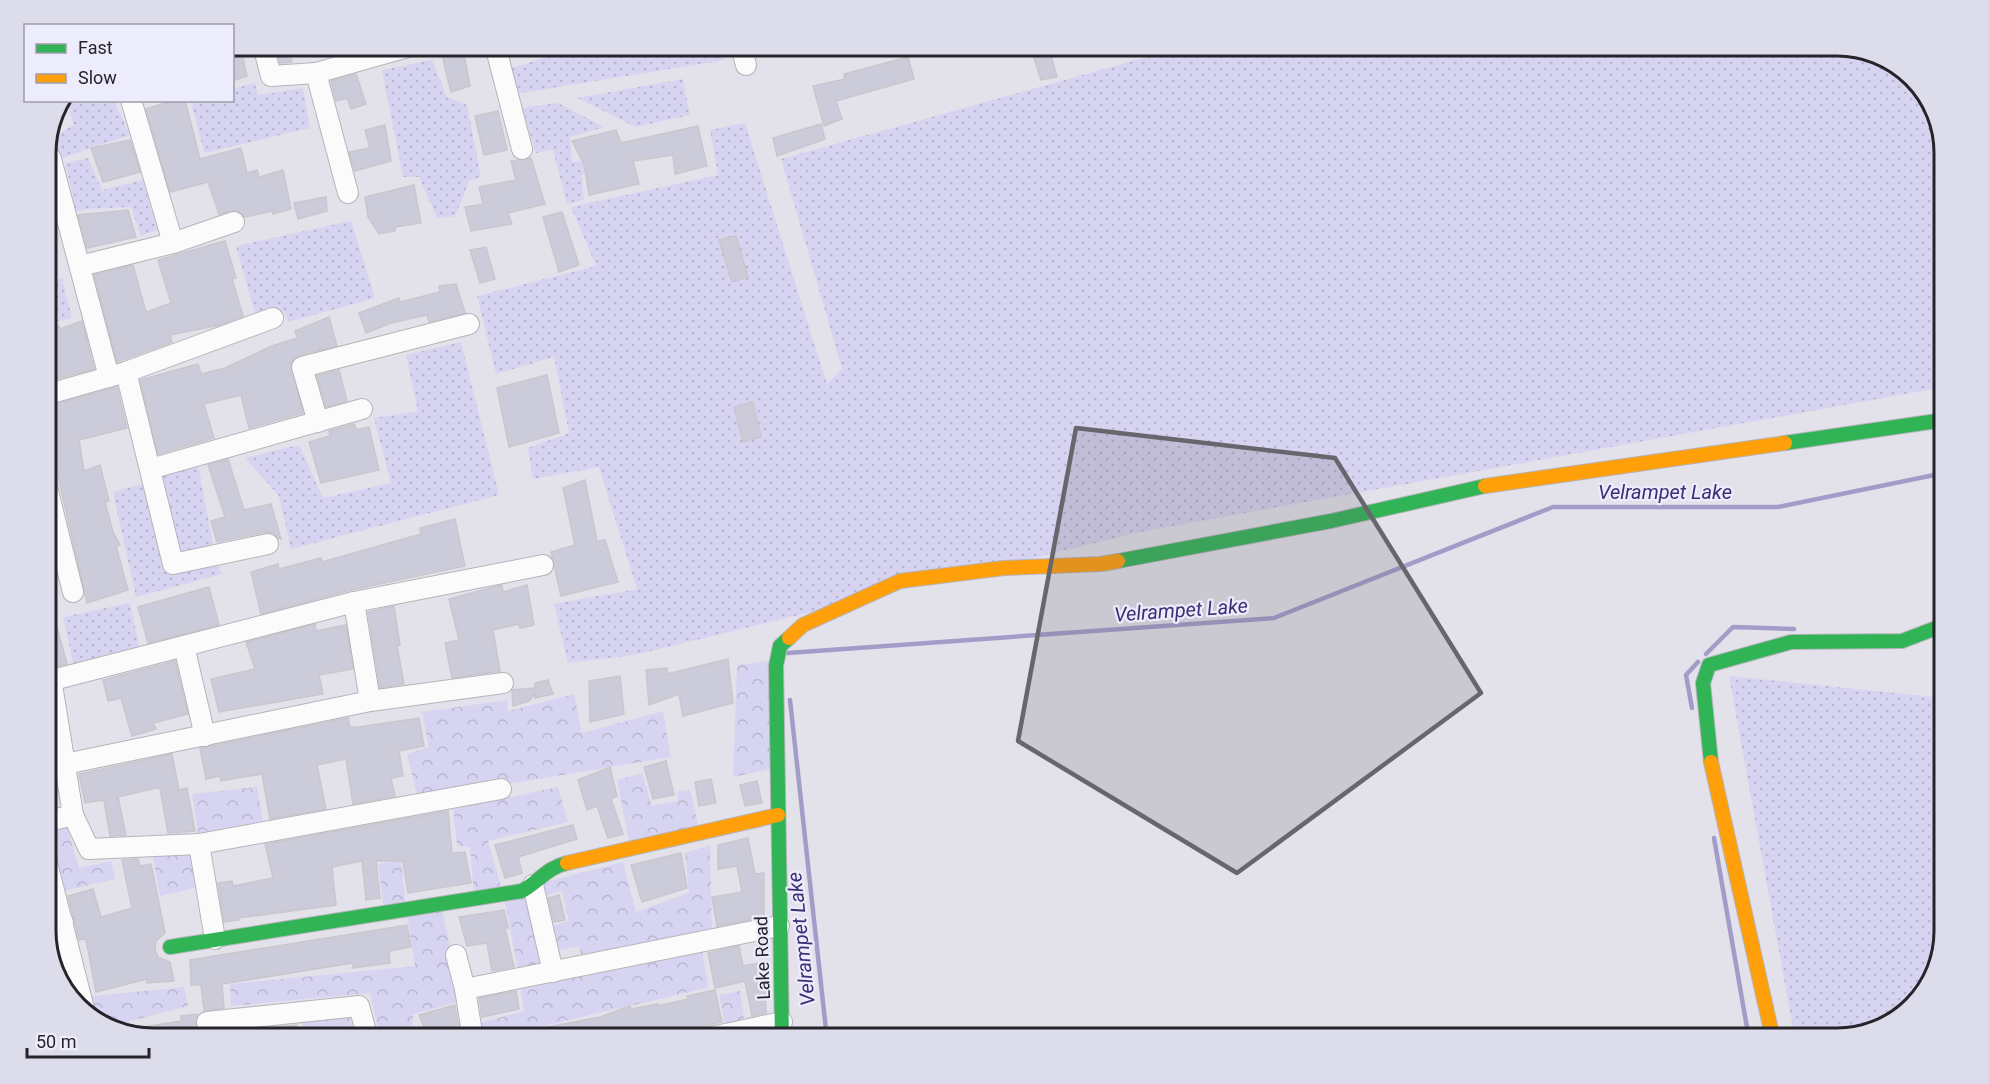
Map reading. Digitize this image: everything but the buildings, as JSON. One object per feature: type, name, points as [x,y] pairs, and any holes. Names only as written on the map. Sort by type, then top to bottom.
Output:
[{"type":"street","points":[[266,56],[271,76],[316,73],[377,56]]},
{"type":"street","points":[[498,56],[522,149]]},
{"type":"street","points":[[744,56],[746,65]]},
{"type":"street","points":[[316,73],[348,193]]},
{"type":"street","points":[[132,102],[173,243]]},
{"type":"street","points":[[56,177],[80,266],[150,469],[173,564],[268,544]]},
{"type":"street","points":[[80,266],[173,243],[234,222]]},
{"type":"street","points":[[56,392],[118,375],[273,318]]},
{"type":"street","points":[[318,422],[302,367],[469,324]]},
{"type":"street","points":[[150,469],[362,409]]},
{"type":"street","name":"Lake Road","points":[[782,1028],[776,666],[780,646],[803,625],[900,580],[1004,568],[1101,564],[1331,521],[1493,484],[1933,422]]},
{"type":"street","points":[[56,523],[73,592]]},
{"type":"street","points":[[56,677],[354,602],[543,566]]},
{"type":"street","points":[[354,602],[370,701]]},
{"type":"street","points":[[1771,1028],[1707,745],[1703,683],[1709,665],[1791,642],[1902,641],[1934,629]]},
{"type":"street","points":[[184,646],[205,736]]},
{"type":"street","points":[[65,764],[370,701],[503,683]]},
{"type":"street","points":[[56,709],[73,815],[89,849],[199,844],[501,789]]},
{"type":"street","points":[[170,947],[522,891],[533,885],[551,867],[778,814]]},
{"type":"street","points":[[56,819],[73,815]]},
{"type":"street","points":[[199,844],[215,939]]},
{"type":"street","points":[[533,885],[553,972]]},
{"type":"street","points":[[465,989],[779,926]]},
{"type":"street","points":[[56,930],[78,993]]},
{"type":"street","points":[[456,955],[465,989],[471,1028]]},
{"type":"street","points":[[208,1028],[207,1022],[359,1006],[365,1028]]},
{"type":"highlighted area","points":[[1076,428],[1335,458],[1481,693],[1237,873],[1018,741]]},
{"type":"green space","points":[[550,56],[724,56],[725,60],[515,94],[509,69]]},
{"type":"green space","points":[[1151,56],[1855,57],[1890,72],[1909,89],[1923,110],[1932,134],[1933,389],[1140,532],[634,655],[568,663],[554,604],[637,589],[599,467],[533,479],[528,448],[569,433],[554,357],[496,374],[477,296],[596,266],[571,207],[718,175],[710,130],[745,123],[827,384],[842,369],[781,159]]},
{"type":"green space","points":[[432,60],[447,97],[467,105],[481,177],[469,181],[455,217],[437,218],[419,177],[403,177],[382,70]]},
{"type":"green space","points":[[683,79],[690,115],[636,127],[577,98]]},
{"type":"green space","points":[[255,83],[258,95],[303,88],[310,128],[204,153],[191,102],[234,102],[234,89]]},
{"type":"green space","points":[[71,102],[114,102],[130,135],[59,159],[56,154],[58,134],[74,125],[68,106]]},
{"type":"green space","points":[[558,103],[604,127],[570,137],[572,162],[616,155],[615,165],[582,175],[584,200],[567,204],[553,150],[536,153],[522,108]]},
{"type":"green space","points":[[88,158],[102,190],[143,180],[157,230],[141,236],[131,207],[86,209],[71,213],[67,199],[73,195],[65,163]]},
{"type":"green space","points":[[351,221],[375,298],[288,322],[284,311],[255,314],[236,246]]},
{"type":"green space","points":[[62,278],[72,318],[56,322],[56,280]]},
{"type":"green space","points":[[461,342],[499,495],[291,549],[279,496],[245,458],[299,445],[323,498],[391,483],[374,418],[418,411],[406,355]]},
{"type":"green space","points":[[198,465],[214,549],[178,557],[158,475]]},
{"type":"green space","points":[[145,483],[165,571],[216,562],[222,574],[136,597],[113,492]]},
{"type":"green space","points":[[130,603],[140,650],[74,667],[63,617]]},
{"type":"green space","points":[[769,661],[771,769],[733,777],[737,665]]},
{"type":"green space","points":[[1729,676],[1934,697],[1934,931],[1932,950],[1923,974],[1917,985],[1900,1004],[1879,1018],[1849,1028],[1793,1028]]},
{"type":"green space","points":[[574,694],[582,733],[663,711],[671,757],[418,799],[407,754],[429,747],[422,712],[507,700],[508,711]]},
{"type":"green space","points":[[642,773],[652,806],[678,801],[678,791],[690,790],[699,828],[630,845],[617,780]]},
{"type":"green space","points":[[257,787],[263,821],[198,833],[192,794]]},
{"type":"green space","points":[[558,787],[568,822],[488,841],[501,887],[474,894],[470,847],[457,846],[453,809]]},
{"type":"green space","points":[[67,827],[79,868],[111,861],[115,879],[60,892],[56,877],[56,832]]},
{"type":"green space","points":[[710,845],[712,934],[583,961],[579,946],[553,951],[549,927],[569,921],[562,891],[544,896],[541,883],[623,862],[636,912],[689,893],[685,853]]},
{"type":"green space","points":[[194,854],[199,887],[160,896],[153,857]]},
{"type":"green space","points":[[401,861],[406,907],[384,910],[378,864]]},
{"type":"green space","points":[[532,896],[548,968],[519,975],[505,902]]},
{"type":"green space","points":[[442,910],[462,1001],[413,1014],[412,1027],[409,1028],[378,1028],[370,993],[231,1006],[230,984],[415,966],[407,914]]},
{"type":"green space","points":[[702,950],[708,985],[707,988],[534,1028],[477,1028],[476,1024],[524,1011],[520,984]]},
{"type":"green space","points":[[184,987],[188,1006],[126,1022],[126,1024],[99,1012],[86,1002],[85,997]]},
{"type":"green space","points":[[740,991],[745,1026],[726,1028],[719,995]]},
{"type":"green space","points":[[302,1017],[349,1017],[352,1028],[304,1028]]},
{"type":"green space","points":[[266,1022],[267,1028],[233,1028]]},
{"type":"waterway","name":"Velrampet Lake","points":[[788,653],[1274,618],[1553,507],[1778,507],[1933,475]]},
{"type":"waterway","name":"Velrampet Lake","points":[[1706,654],[1733,627],[1794,629]]},
{"type":"waterway","name":"Velrampet Lake","points":[[1692,708],[1686,675],[1698,662]]},
{"type":"waterway","name":"Velrampet Lake","points":[[790,700],[826,1028]]},
{"type":"waterway","name":"Velrampet Lake","points":[[1714,838],[1747,1028]]},
{"type":"traffic: fast","points":[[1785,443],[1933,422]]},
{"type":"traffic: fast","points":[[1118,561],[1331,521],[1485,486]]},
{"type":"traffic: fast","points":[[1711,762],[1703,683],[1709,665],[1791,642],[1902,641],[1934,629]]},
{"type":"traffic: fast","points":[[782,1028],[776,666],[780,646],[789,638]]},
{"type":"traffic: fast","points":[[170,947],[522,891],[548,871],[567,863]]},
{"type":"traffic: slow","points":[[1485,486],[1785,443]]},
{"type":"traffic: slow","points":[[789,638],[803,625],[900,581],[1004,568],[1101,564],[1118,561]]},
{"type":"traffic: slow","points":[[1711,762],[1771,1028]]},
{"type":"traffic: slow","points":[[567,863],[778,815]]}]
